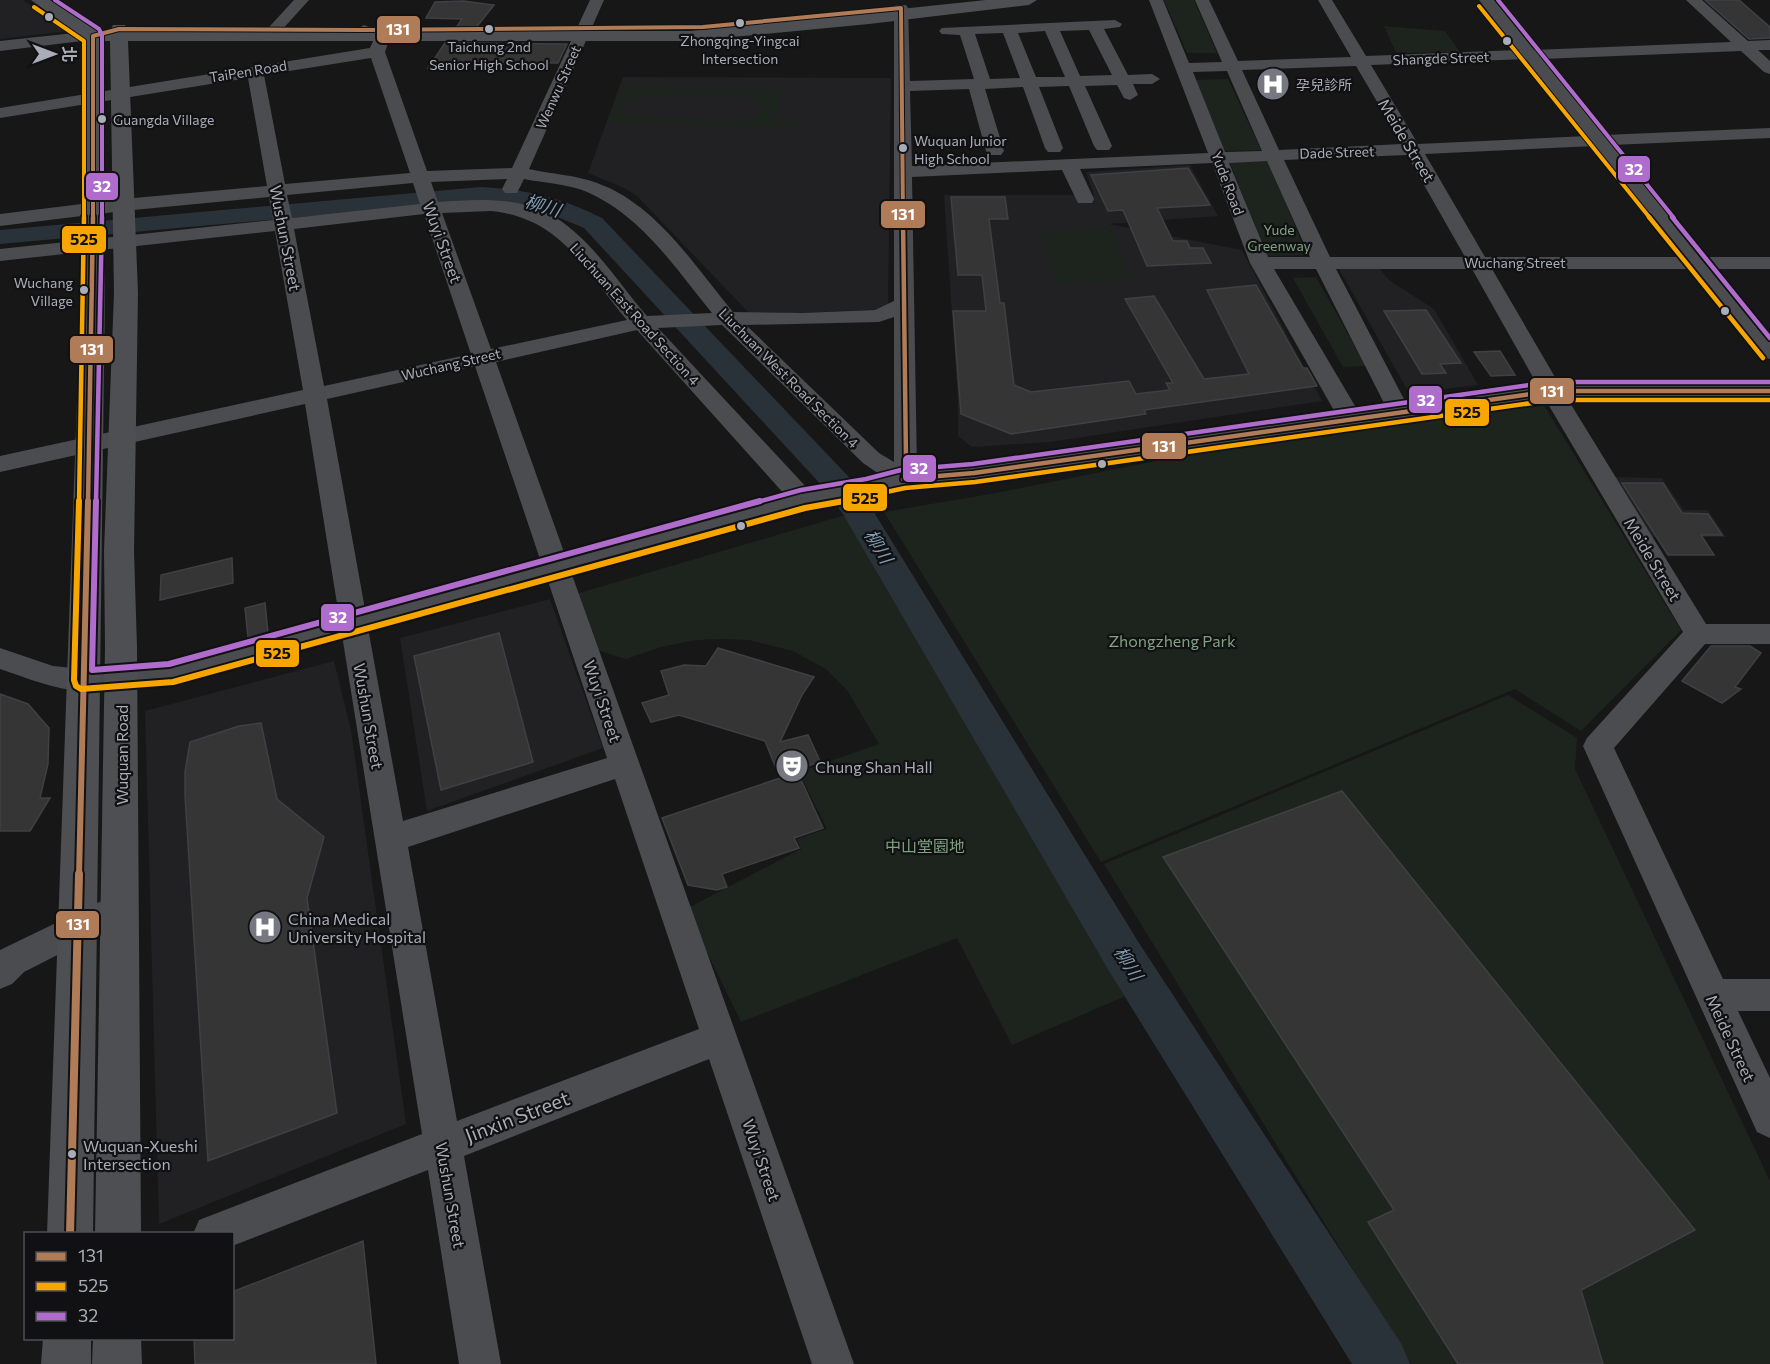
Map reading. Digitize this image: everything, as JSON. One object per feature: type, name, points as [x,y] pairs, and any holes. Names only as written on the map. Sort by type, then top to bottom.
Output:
[{"type":"main road","points":[[39,0],[93,36],[119,33],[275,29],[582,32],[690,36],[968,0]]},
{"type":"main road","points":[[73,0],[119,33],[379,45],[582,32]]},
{"type":"main road","points":[[901,8],[1029,0]]},
{"type":"main road","points":[[119,33],[123,205]]},
{"type":"main road","points":[[70,1232],[93,245],[93,36]]},
{"type":"main road","name":"Wuquan Road","points":[[118,1232],[121,678],[119,551],[126,293],[123,205]]},
{"type":"main road","points":[[117,1340],[117,1364]]},
{"type":"street","name":"Wenwu Street","points":[[502,206],[519,174],[597,0]]},
{"type":"street","name":"Yude Road","points":[[1156,0],[1260,264],[1295,320],[1351,420]]},
{"type":"street","points":[[1202,0],[1322,262],[1400,412]]},
{"type":"street","name":"Meide Street","points":[[1325,0],[1552,391],[1698,634],[1598,746],[1770,1119]]},
{"type":"street","points":[[1486,0],[1770,352]]},
{"type":"street","points":[[1693,0],[1770,69]]},
{"type":"street","points":[[275,29],[299,1]]},
{"type":"street","points":[[901,8],[906,461],[903,479]]},
{"type":"street","points":[[947,31],[1115,24]]},
{"type":"street","points":[[1094,25],[1126,87]]},
{"type":"street","points":[[1051,27],[1103,146]]},
{"type":"street","points":[[1010,28],[1054,148]]},
{"type":"street","points":[[364,30],[379,45]]},
{"type":"street","points":[[966,30],[995,151]]},
{"type":"street","points":[[0,46],[93,36]]},
{"type":"street","name":"TaiPen Road","points":[[0,112],[255,70],[379,45]]},
{"type":"street","name":"Wuyi Street","points":[[379,45],[426,191],[833,1364]]},
{"type":"street","name":"Shangde Street","points":[[1184,68],[1770,45]]},
{"type":"street","name":"Wushun Street","points":[[255,70],[315,395],[480,1364]]},
{"type":"street","points":[[902,86],[1075,82],[1126,87],[1152,79]]},
{"type":"street","name":"Dade Street","points":[[903,172],[1770,133]]},
{"type":"street","points":[[1068,163],[1085,199]]},
{"type":"street","name":"Liuchuan West Road Section 4","points":[[0,220],[123,205],[281,207],[426,191],[519,174],[591,187],[620,202],[656,232],[719,319],[871,458],[903,479]]},
{"type":"street","name":"Liuchuan East Road Section 4","points":[[0,255],[124,242],[281,207],[426,191],[502,206],[548,221],[567,238],[641,323],[814,497]]},
{"type":"street","name":"Wuchang Street","points":[[1260,264],[1322,262],[1770,263]]},
{"type":"street","name":"Wuchang Street","points":[[0,464],[641,323],[664,320],[802,320],[879,316],[905,304]]},
{"type":"street","points":[[0,658],[52,676],[83,680],[169,673],[814,497],[868,488],[903,479],[974,473],[1552,391],[1770,391]]},
{"type":"street","points":[[1698,634],[1770,634]]},
{"type":"street","points":[[390,839],[625,765]]},
{"type":"street","points":[[4,963],[120,907]]},
{"type":"street","points":[[1711,995],[1770,995]]},
{"type":"street","name":"Jinxin Street","points":[[216,1232],[720,1038]]},
{"type":"shaded area","points":[[0,0],[23,0],[68,31],[0,39]]},
{"type":"shaded area","points":[[623,77],[891,78],[888,309],[751,315],[637,196],[588,173]]},
{"type":"shaded area","points":[[1190,165],[1218,216],[1109,224],[1242,250],[1322,401],[1050,442],[972,447],[958,436],[958,402],[944,195],[1094,195],[1086,172]]},
{"type":"shaded area","points":[[1378,267],[1389,280],[1434,309],[1478,385],[1409,393],[1339,269]]},
{"type":"shaded area","points":[[1611,477],[1662,478],[1684,510],[1708,510],[1726,537],[1646,537]]},
{"type":"shaded area","points":[[550,599],[603,748],[427,811],[400,638]]},
{"type":"shaded area","name":"China Medical University Hospital","points":[[334,661],[351,730],[406,1124],[159,1224],[145,711]]},
{"type":"green space","points":[[1164,0],[1194,0],[1217,53],[1187,53]]},
{"type":"green space","points":[[1384,26],[1445,31],[1460,52],[1396,53]]},
{"type":"green space","points":[[1228,79],[1261,150],[1224,151],[1195,80]]},
{"type":"green space","points":[[621,88],[779,89],[779,106],[770,120],[800,120],[799,126],[607,124]],"holes":[[[643,96],[748,97],[761,103],[763,108],[759,114],[742,120],[634,118],[620,111],[619,107],[628,100]]]},
{"type":"green space","name":"Yude Greenway","points":[[1267,159],[1307,255],[1267,256],[1229,161]]},
{"type":"green space","points":[[1111,228],[1133,280],[1057,284],[1039,232]]},
{"type":"green space","name":"Yude Greenway","points":[[1316,277],[1366,366],[1343,367],[1293,278]]},
{"type":"green space","name":"Zhongzheng Park","points":[[1542,402],[1681,630],[1581,731],[1515,689],[1101,862],[884,512],[996,493],[1291,434]]},
{"type":"green space","name":"中山堂園地","points":[[845,515],[1128,995],[1012,1045],[957,938],[741,1022],[686,909],[801,849],[797,839],[827,829],[799,772],[879,744],[847,690],[826,669],[793,651],[749,640],[696,640],[661,647],[626,659],[594,649],[576,594]]},
{"type":"green space","points":[[1508,695],[1577,738],[1575,769],[1770,1181],[1770,1364],[1411,1364],[1104,864]]},
{"type":"building","points":[[1705,0],[1739,0],[1770,27],[1770,38],[1749,39]]},
{"type":"building","points":[[463,1],[494,5],[475,29],[455,29],[462,19],[426,18],[435,2]]},
{"type":"building","points":[[445,43],[567,44],[558,63],[464,62],[459,69],[442,68],[440,71],[436,68],[428,68]]},
{"type":"building","points":[[1188,168],[1210,205],[1157,208],[1173,241],[1187,241],[1190,248],[1203,248],[1211,263],[1147,266],[1123,210],[1108,211],[1091,175]]},
{"type":"building","points":[[951,197],[1005,197],[1008,219],[989,219],[1000,303],[1004,303],[1014,385],[1031,392],[1129,381],[1136,394],[1170,390],[1166,383],[1173,383],[1125,299],[1154,296],[1204,379],[1249,374],[1207,290],[1256,285],[1303,368],[1307,368],[1317,386],[1144,410],[1146,414],[1011,434],[961,414],[953,311],[986,311],[982,275],[958,275]]},
{"type":"building","points":[[1426,310],[1461,363],[1440,364],[1446,373],[1422,374],[1384,311]]},
{"type":"building","points":[[1500,351],[1515,375],[1491,376],[1474,352]]},
{"type":"building","points":[[1622,483],[1663,483],[1682,513],[1708,514],[1722,535],[1701,535],[1714,555],[1668,555]]},
{"type":"building","points":[[232,558],[233,583],[160,600],[161,575]]},
{"type":"building","points":[[265,603],[268,633],[248,637],[245,608]]},
{"type":"building","points":[[499,633],[533,762],[441,790],[414,656]]},
{"type":"building","points":[[1711,646],[1750,646],[1761,653],[1735,687],[1741,689],[1722,703],[1682,681]]},
{"type":"building","name":"Chung Shan Hall","points":[[718,648],[814,677],[802,695],[780,742],[808,735],[820,761],[797,771],[823,828],[794,838],[799,848],[722,874],[727,887],[717,890],[688,885],[662,818],[780,778],[765,741],[679,715],[651,722],[642,703],[669,695],[661,671],[684,665],[706,666]]},
{"type":"building","points":[[0,694],[28,704],[49,728],[48,764],[40,798],[50,798],[30,831],[0,831]]},
{"type":"building","points":[[261,723],[277,799],[324,837],[307,898],[337,1113],[208,1161],[185,772],[190,742],[239,726]]},
{"type":"building","points":[[1342,791],[1695,1230],[1581,1290],[1603,1364],[1458,1364],[1368,1222],[1394,1210],[1163,857]]},
{"type":"building","points":[[363,1241],[376,1364],[195,1364],[194,1340],[234,1340],[234,1291]]},
{"type":"waterway","name":"柳川","points":[[0,237],[481,194],[539,201],[593,223],[836,482],[856,509],[1124,957],[1383,1364]]},
{"type":"transit line","name":"32","points":[[55,0],[99,29],[102,35],[102,289],[92,670],[169,664],[801,490],[866,479],[901,470],[973,464],[1551,382],[1770,382]]},
{"type":"transit line","name":"32","points":[[1498,0],[1770,338]]},
{"type":"transit line","name":"525","points":[[1479,6],[1763,358]]},
{"type":"transit line","name":"525","points":[[34,7],[84,41],[84,289],[74,680],[76,686],[81,689],[173,682],[805,508],[870,497],[905,488],[975,482],[1553,400],[1770,400]]},
{"type":"transit line","name":"131","points":[[70,1232],[93,289],[93,36],[119,29],[364,30],[703,27],[901,8],[906,461],[903,479]]},
{"type":"transit line","name":"131","points":[[903,479],[974,473],[1552,391],[1770,391]]},
{"type":"place","name":"Zhongqing-Yingcai Intersection","points":[[740,23]]},
{"type":"place","name":"Taichung 2nd Senior High School","points":[[489,29]]},
{"type":"place","name":"孕兒診所","points":[[1273,84]]},
{"type":"place","name":"Guangda Village","points":[[102,119]]},
{"type":"place","name":"Wuquan Junior High School","points":[[903,148]]},
{"type":"place","name":"Wuchang Village","points":[[84,290]]},
{"type":"place","name":"Chung Shan Hall","points":[[792,766]]},
{"type":"place","name":"China Medical University Hospital","points":[[265,927]]},
{"type":"place","name":"Wuquan-Xueshi Intersection","points":[[72,1154]]}]
